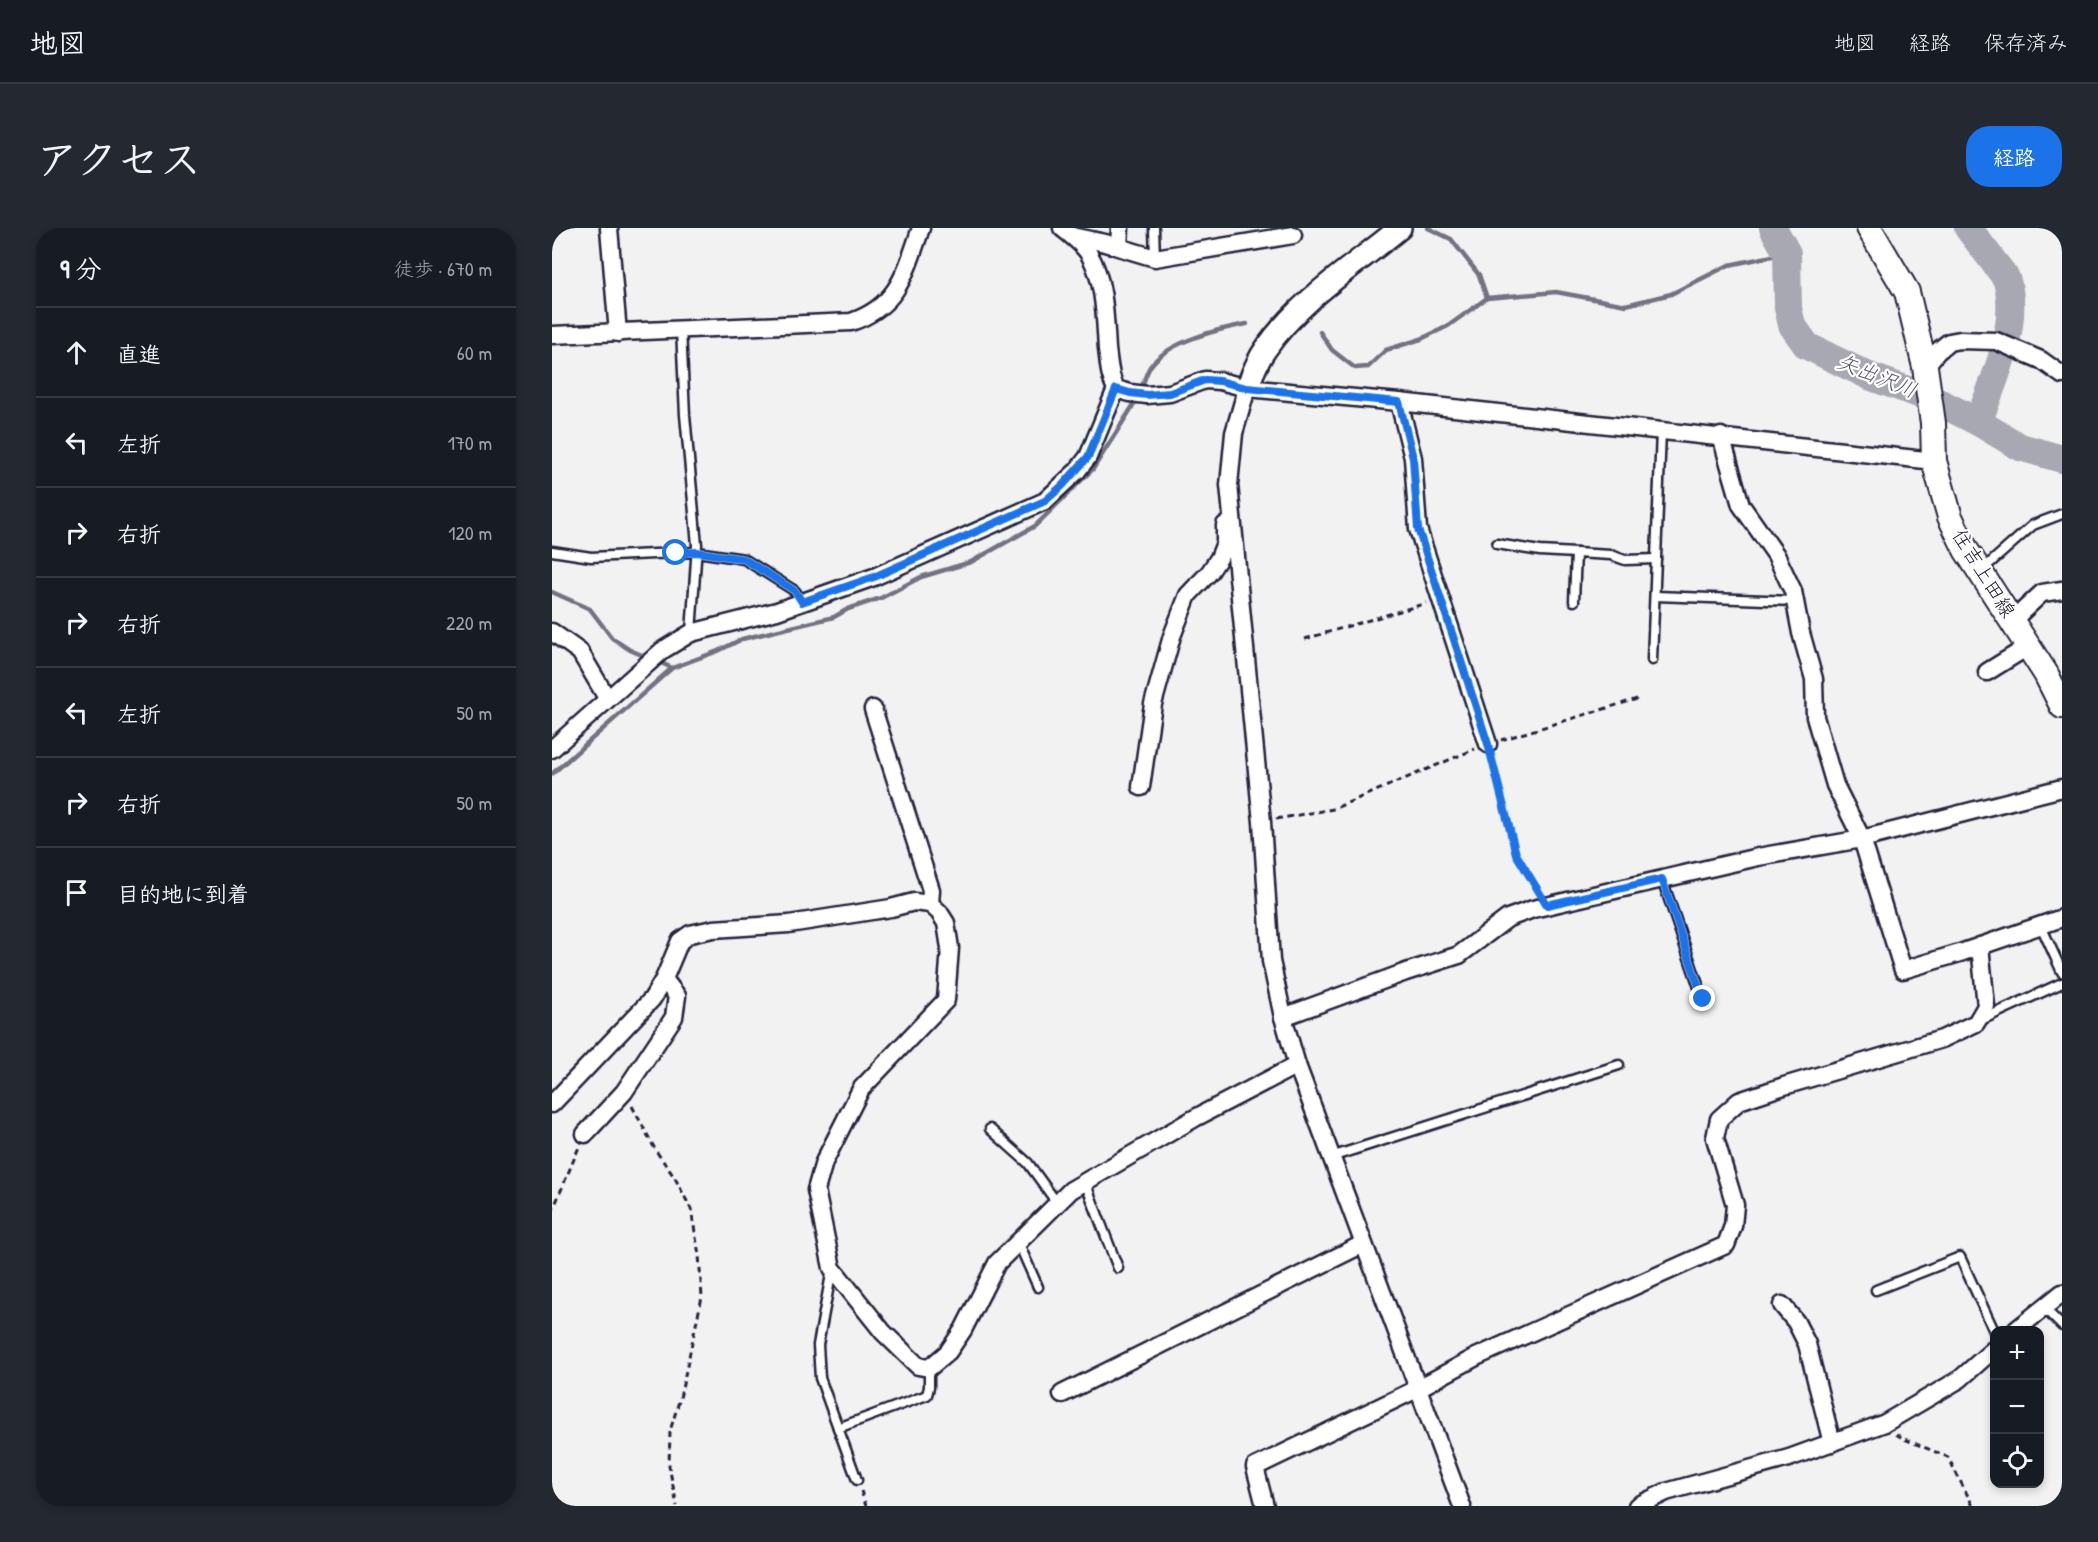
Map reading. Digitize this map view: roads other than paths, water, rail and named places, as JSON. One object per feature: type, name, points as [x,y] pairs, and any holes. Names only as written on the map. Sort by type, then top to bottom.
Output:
[{"type":"main road","name":"住吉上田線","points":[[1869,228],[1907,292],[1926,376],[1933,423],[1934,461],[1950,517],[1966,550],[2013,620],[2046,674],[2062,706]]},
{"type":"street","points":[[609,228],[618,333]]},
{"type":"street","points":[[552,335],[851,322],[867,316],[892,295],[903,280],[921,228]]},
{"type":"street","points":[[1119,247],[1120,228]]},
{"type":"street","points":[[1397,229],[1318,294],[1289,321],[1264,351],[1247,388],[1234,433],[1229,485],[1262,822],[1271,961],[1283,1017],[1297,1065],[1462,1506]]},
{"type":"street","points":[[1067,232],[1155,258],[1232,236],[1293,235]]},
{"type":"street","points":[[1067,232],[1088,254],[1097,274],[1104,308],[1110,378],[1116,389],[1130,393],[1147,395],[1170,393],[1205,380],[1220,381],[1247,388],[1721,436],[1934,461]]},
{"type":"street","points":[[1926,376],[1938,351],[1949,342],[1960,340],[2002,344],[2041,360],[2062,375]]},
{"type":"street","points":[[552,749],[663,650],[691,633],[802,602],[874,577],[1045,501],[1088,457],[1116,389]]},
{"type":"street","points":[[1399,402],[1413,458],[1418,529],[1488,744]]},
{"type":"street","points":[[1721,436],[1741,505],[1776,555],[1793,591],[1801,633],[1814,679],[1815,717],[1835,785],[1862,839],[1903,970],[2062,918]]},
{"type":"street","points":[[1141,787],[1153,704],[1172,636],[1188,594],[1209,573],[1219,558],[1225,543],[1227,516],[1232,514]]},
{"type":"street","points":[[2013,620],[2042,593],[2062,590]]},
{"type":"street","points":[[552,632],[580,652],[607,698]]},
{"type":"street","points":[[1987,672],[2029,646]]},
{"type":"street","points":[[873,710],[931,890],[930,904]]},
{"type":"street","points":[[1283,1017],[1459,955],[1508,918],[1547,905],[1758,857],[1862,839],[2062,788]]},
{"type":"street","points":[[552,1104],[652,999],[664,979],[680,941],[690,934],[713,929],[789,924],[891,908],[914,902],[930,904],[946,923],[950,948],[946,1000],[861,1089],[824,1162],[816,1190],[832,1268],[883,1332],[918,1366],[928,1368],[948,1352],[963,1330],[997,1263],[1071,1190],[1195,1118],[1297,1065]]},
{"type":"street","points":[[1265,1506],[1255,1467],[1418,1389],[1476,1357],[1726,1245],[1733,1226],[1735,1205],[1716,1138],[1719,1119],[1739,1101],[1942,1039],[1976,1023],[1986,1006],[1980,946]]},
{"type":"street","points":[[585,1134],[624,1092],[675,1017],[678,996],[664,979]]},
{"type":"street","points":[[1062,1394],[1153,1351],[1363,1244]]},
{"type":"street","points":[[2021,1326],[2062,1293]]},
{"type":"street","points":[[1782,1305],[1796,1322],[1807,1344],[1832,1443]]},
{"type":"street","points":[[1637,1506],[1666,1492],[1789,1458],[1885,1424],[1960,1379],[1990,1353]]},
{"type":"lane","points":[[1154,228],[1155,258]]},
{"type":"lane","points":[[681,329],[685,416],[697,552],[691,633]]},
{"type":"lane","points":[[1652,660],[1661,431]]},
{"type":"lane","points":[[1981,572],[2033,525],[2062,514]]},
{"type":"lane","points":[[1497,544],[1540,551],[1611,555],[1625,560],[1656,560]]},
{"type":"lane","points":[[552,551],[591,557],[697,552],[744,559],[795,591],[802,602]]},
{"type":"lane","points":[[1574,601],[1576,553]]},
{"type":"lane","points":[[1655,596],[1795,601]]},
{"type":"lane","points":[[1662,879],[1703,999]]},
{"type":"lane","points":[[2041,926],[2062,972]]},
{"type":"lane","points":[[1976,1023],[2062,983]]},
{"type":"lane","points":[[1331,1157],[1619,1065]]},
{"type":"lane","points":[[990,1128],[1028,1163],[1057,1203]]},
{"type":"lane","points":[[1085,1182],[1118,1268]]},
{"type":"lane","points":[[1018,1242],[1038,1287]]},
{"type":"lane","points":[[1876,1290],[1960,1257],[1993,1326]]},
{"type":"lane","points":[[832,1268],[818,1345],[820,1378],[857,1479]]},
{"type":"lane","points":[[2044,1308],[2062,1326]]},
{"type":"lane","points":[[838,1428],[927,1395],[928,1368]]},
{"type":"waterway","points":[[1428,228],[1451,239],[1479,275],[1487,298]]},
{"type":"waterway","name":"矢出沢川","points":[[1773,228],[1787,253],[1788,308],[1792,325],[1807,346],[1869,376],[1935,400],[2020,447],[2062,459]]},
{"type":"waterway","points":[[1968,228],[2006,278],[2010,295],[2008,332],[2004,351],[1978,422]]},
{"type":"waterway","points":[[1320,332],[1332,350],[1355,368],[1368,367],[1386,350],[1421,339],[1448,326],[1487,298],[1556,292],[1626,305],[1671,294],[1729,265],[1787,253]]},
{"type":"waterway","points":[[1141,390],[1150,367],[1160,356],[1171,349],[1196,337],[1247,324]]},
{"type":"waterway","points":[[552,774],[672,668],[718,651],[742,639],[834,617],[848,609],[881,598],[921,577],[971,562],[1035,526],[1093,469],[1138,398]]},
{"type":"waterway","points":[[552,592],[590,609],[612,638],[630,650],[649,658]]},
{"type":"waterway","points":[[657,661],[672,668]]}]
